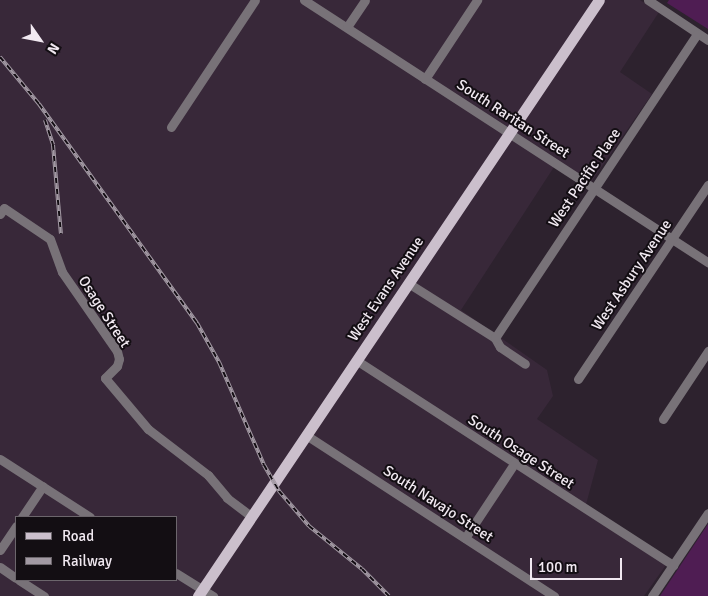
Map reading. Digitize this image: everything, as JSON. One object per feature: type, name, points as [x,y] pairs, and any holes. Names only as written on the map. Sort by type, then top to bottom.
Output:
[{"type":"main road","name":"West Evans Avenue","points":[[200,593],[599,0]]},
{"type":"street","points":[[172,127],[255,0]]},
{"type":"street","name":"South Raritan Street","points":[[304,0],[708,262]]},
{"type":"street","points":[[347,27],[365,0]]},
{"type":"street","points":[[425,78],[477,0]]},
{"type":"street","points":[[648,0],[708,40]]},
{"type":"street","name":"West Pacific Place","points":[[495,338],[698,34]]},
{"type":"street","name":"West Asbury Avenue","points":[[578,379],[708,186]]},
{"type":"street","name":"Osage Street","points":[[0,214],[4,208],[50,239],[62,272],[116,351],[119,359],[117,366],[105,378],[148,429],[208,475],[227,498],[251,516]]},
{"type":"street","points":[[408,283],[495,338],[500,347],[525,364]]},
{"type":"street","points":[[663,419],[708,351]]},
{"type":"street","name":"South Osage Street","points":[[356,360],[514,464],[673,565]]},
{"type":"street","name":"South Navajo Street","points":[[306,435],[554,596]]},
{"type":"street","points":[[0,459],[88,516]]},
{"type":"street","points":[[464,538],[514,464]]},
{"type":"street","points":[[23,516],[43,486]]},
{"type":"street","points":[[652,596],[708,513]]},
{"type":"street","points":[[0,550],[15,528]]},
{"type":"street","points":[[0,567],[15,577]]},
{"type":"street","points":[[178,574],[200,593],[213,596]]},
{"type":"street","points":[[21,581],[44,596]]},
{"type":"shaded area","points":[[0,0],[640,0],[659,12],[620,72],[652,94],[587,188],[554,167],[461,310],[547,370],[553,396],[537,419],[598,460],[584,512],[666,565],[644,596],[0,596]]},
{"type":"shaded area","points":[[669,0],[708,0],[708,29],[667,3]]},
{"type":"shaded area","points":[[708,524],[708,596],[660,596]]},
{"type":"railway","points":[[0,57],[39,104],[197,323],[219,362],[264,465],[279,491],[309,526],[362,569],[389,596]]},
{"type":"railway","points":[[45,120],[53,145],[61,234]]}]
